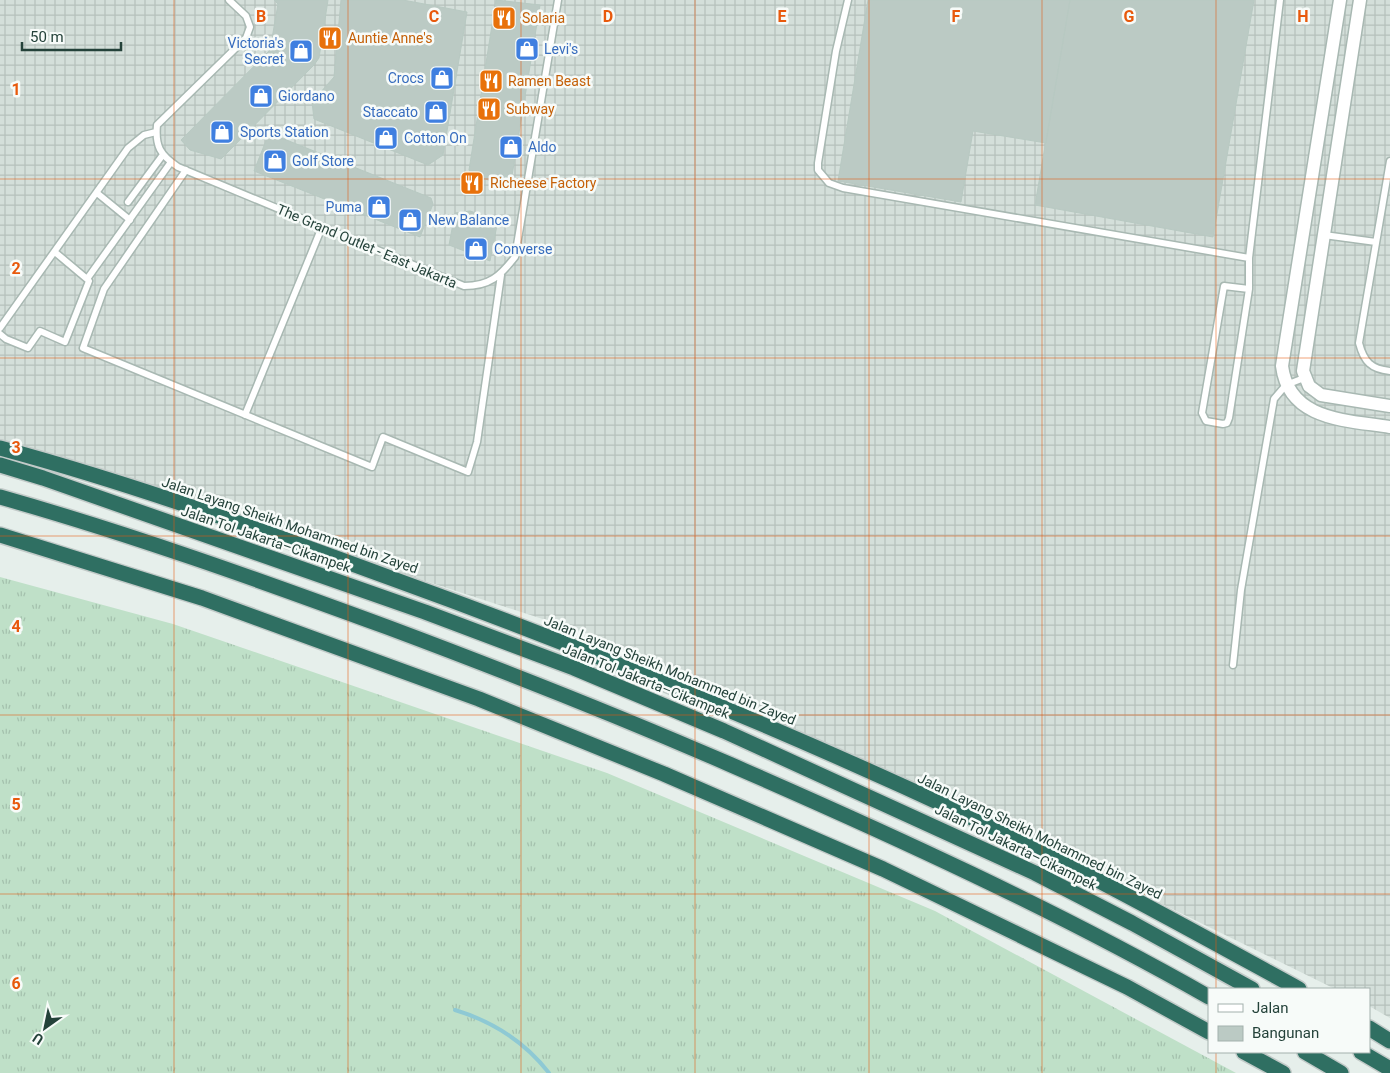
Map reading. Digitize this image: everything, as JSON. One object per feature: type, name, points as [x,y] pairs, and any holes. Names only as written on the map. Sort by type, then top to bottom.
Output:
[{"type":"highway","name":"Jalan Layang Sheikh Mohammed bin Zayed","points":[[0,448],[78,469],[289,540],[476,609],[760,722],[976,820],[1177,922],[1297,988]]},
{"type":"highway","name":"Jalan Tol Jakarta–Cikampek","points":[[0,466],[43,478],[416,609],[574,668],[707,723],[1034,873],[1132,923],[1250,988]]},
{"type":"highway","points":[[0,497],[78,520],[281,588],[618,716],[845,815],[1064,919],[1208,996]]},
{"type":"highway","points":[[0,535],[202,598],[479,699],[654,770],[883,869],[1127,987],[1208,1031]]},
{"type":"highway","points":[[1370,1029],[1390,1041]]},
{"type":"highway","points":[[1246,1053],[1283,1073]]},
{"type":"highway","points":[[1307,1053],[1341,1073]]},
{"type":"highway","points":[[1363,1053],[1390,1069]]},
{"type":"street","points":[[1340,0],[1282,366],[1286,385],[1305,406],[1324,416],[1390,427]]},
{"type":"street","points":[[1360,0],[1302,371],[1309,386],[1321,395],[1390,406]]},
{"type":"lane","points":[[128,202],[162,156],[156,140],[157,125],[246,38],[250,27],[246,16],[229,0]]},
{"type":"lane","name":"The Grand Outlet - East Jakarta","points":[[162,156],[186,170],[464,286],[479,286],[501,275],[515,257],[558,0]]},
{"type":"lane","points":[[848,0],[836,51],[818,163],[818,170],[829,183],[843,188],[1249,258]]},
{"type":"lane","points":[[1249,289],[1224,286],[1202,413],[1206,421],[1223,424],[1229,418],[1249,289],[1249,258],[1280,0]]},
{"type":"lane","points":[[0,328],[56,252],[128,148],[144,135],[156,132]]},
{"type":"lane","points":[[1390,161],[1359,343],[1370,365],[1376,369],[1390,372]]},
{"type":"lane","points":[[87,278],[171,162]]},
{"type":"lane","points":[[186,170],[104,289],[83,348],[372,467],[384,437],[468,472],[477,442],[501,275]]},
{"type":"lane","points":[[97,193],[130,220]]},
{"type":"lane","points":[[246,415],[322,227]]},
{"type":"lane","points":[[1324,235],[1376,242]]},
{"type":"lane","points":[[0,334],[6,339],[28,348],[40,331],[65,342],[89,281],[56,252]]},
{"type":"lane","points":[[1233,665],[1241,590],[1274,398],[1286,385],[1304,378]]},
{"type":"shaded area","points":[[0,0],[1390,0],[1390,1018],[1370,1007],[1370,988],[1333,988],[1046,847],[592,635],[330,550],[0,453]]},
{"type":"green space","points":[[0,577],[173,624],[607,773],[935,911],[1236,1073],[0,1073]]},
{"type":"building","points":[[274,0],[328,0],[319,58],[221,159],[190,150],[181,140],[270,50],[278,4]]},
{"type":"building","points":[[341,0],[403,0],[467,12],[443,155],[428,165],[314,119],[312,102],[334,77]]},
{"type":"building","points":[[496,0],[540,5],[510,188],[472,174],[469,170]]},
{"type":"building","points":[[868,0],[1070,0],[1046,143],[973,131],[961,202],[838,181]]},
{"type":"building","points":[[1070,0],[1254,0],[1213,237],[1035,205]]},
{"type":"building","points":[[269,133],[431,198],[433,204],[420,237],[254,171]]},
{"type":"building","points":[[470,211],[498,220],[490,261],[449,245],[455,213]]},
{"type":"waterway","points":[[455,1010],[482,1020],[518,1042],[549,1073]]},
{"type":"place","name":"Solaria","points":[[504,18]]},
{"type":"place","name":"Auntie Anne's","points":[[330,38]]},
{"type":"place","name":"Levi's","points":[[527,49]]},
{"type":"place","name":"Victoria's Secret","points":[[301,51]]},
{"type":"place","name":"Crocs","points":[[442,78]]},
{"type":"place","name":"Ramen Beast","points":[[491,81]]},
{"type":"place","name":"Giordano","points":[[261,96]]},
{"type":"place","name":"Subway","points":[[489,109]]},
{"type":"place","name":"Staccato","points":[[436,112]]},
{"type":"place","name":"Sports Station","points":[[222,132]]},
{"type":"place","name":"Cotton On","points":[[386,138]]},
{"type":"place","name":"Aldo","points":[[511,147]]},
{"type":"place","name":"Golf Store","points":[[275,161]]},
{"type":"place","name":"Richeese Factory","points":[[472,183]]},
{"type":"place","name":"Puma","points":[[379,207]]},
{"type":"place","name":"New Balance","points":[[410,220]]},
{"type":"place","name":"Converse","points":[[476,249]]}]
